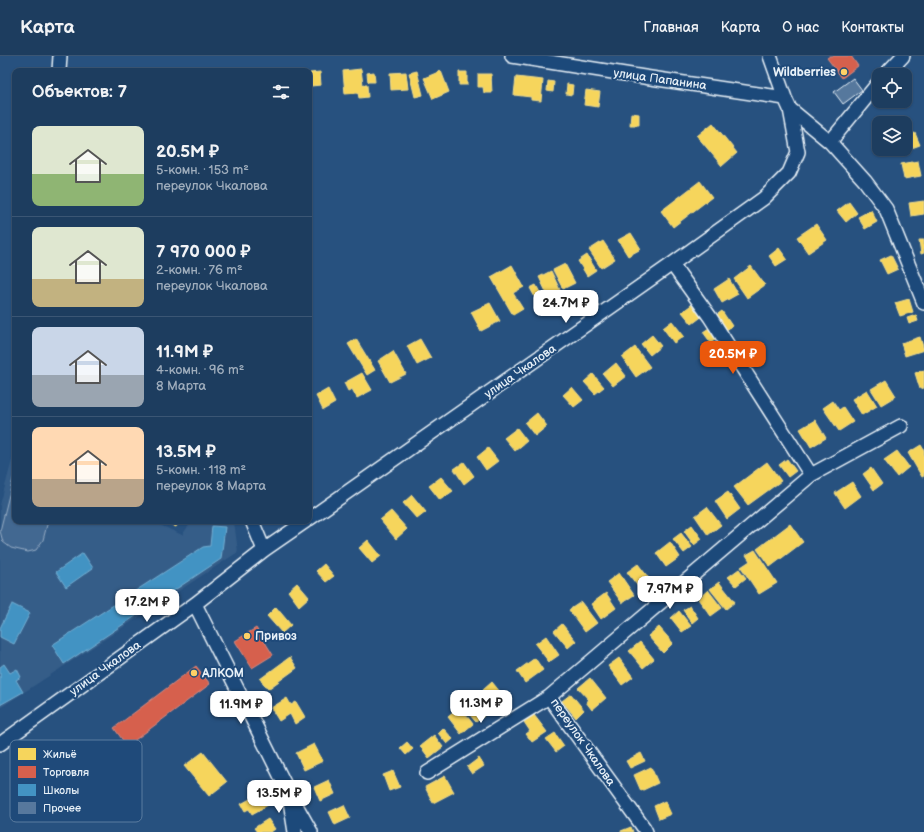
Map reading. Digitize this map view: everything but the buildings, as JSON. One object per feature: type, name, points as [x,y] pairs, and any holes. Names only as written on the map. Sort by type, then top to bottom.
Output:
[{"type":"street","points":[[59,68],[60,56]]},
{"type":"street","name":"улица Папанина","points":[[512,56],[787,103]]},
{"type":"street","name":"улица Чкалова","points":[[312,517],[764,198],[789,173],[798,152],[787,103],[770,56]]},
{"type":"street","points":[[891,68],[903,56]]},
{"type":"street","points":[[830,142],[872,91]]},
{"type":"street","points":[[787,103],[830,142],[865,181],[886,209],[924,303]]},
{"type":"street","points":[[672,264],[710,317],[811,475]]},
{"type":"street","name":"переулок Чкалова","points":[[646,832],[549,697],[811,475],[901,426]]},
{"type":"street","points":[[253,524],[264,550]]},
{"type":"street","name":"улица Чкалова","points":[[0,744],[195,604],[264,550],[302,524]]},
{"type":"street","points":[[195,604],[288,791],[311,832]]},
{"type":"street","points":[[428,773],[549,697]]},
{"type":"street","points":[[288,791],[295,832]]},
{"type":"shaded area","points":[[12,460],[12,524],[158,524],[182,535],[190,524],[234,524],[238,552],[0,708],[0,505]]},
{"type":"shaded area","points":[[12,483],[12,524],[47,524],[43,540],[36,550],[28,552],[11,548],[3,542],[0,531]]},
{"type":"place","name":"Wildberries","points":[[844,72]]},
{"type":"place","name":"Привоз","points":[[247,636]]},
{"type":"place","name":"АЛКОМ","points":[[194,673]]}]
